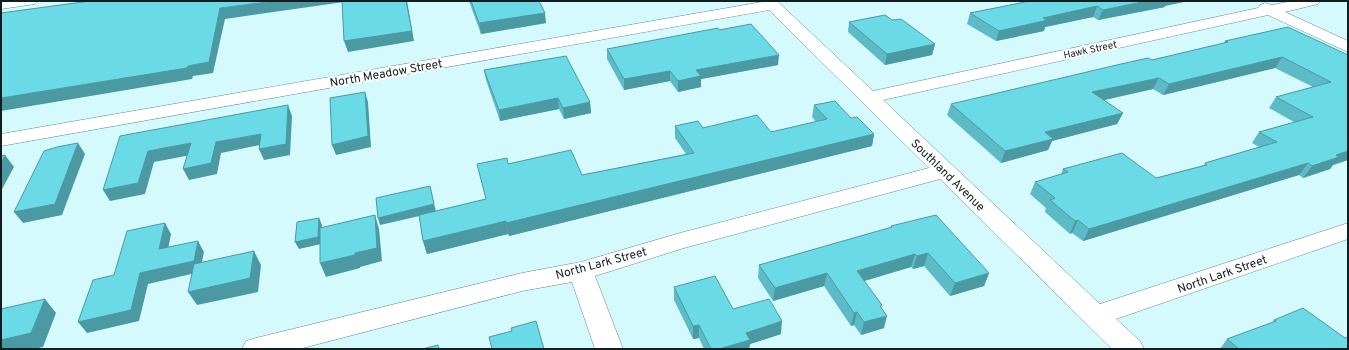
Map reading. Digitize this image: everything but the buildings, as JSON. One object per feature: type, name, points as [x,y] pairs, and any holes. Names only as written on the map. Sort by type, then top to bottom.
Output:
[{"type":"street","points":[[1,5],[30,1]]},
{"type":"street","points":[[1249,1],[1348,46]]},
{"type":"street","name":"Hawk Street","points":[[868,98],[1313,1]]},
{"type":"street","name":"Southland Avenue","points":[[770,3],[1130,349]]},
{"type":"street","name":"North Meadow Street","points":[[1,140],[770,3]]},
{"type":"street","name":"North Lark Street","points":[[256,349],[522,282],[581,271],[680,241],[944,171]]},
{"type":"street","name":"North Lark Street","points":[[1096,316],[1348,231]]},
{"type":"street","points":[[581,271],[609,349]]}]
